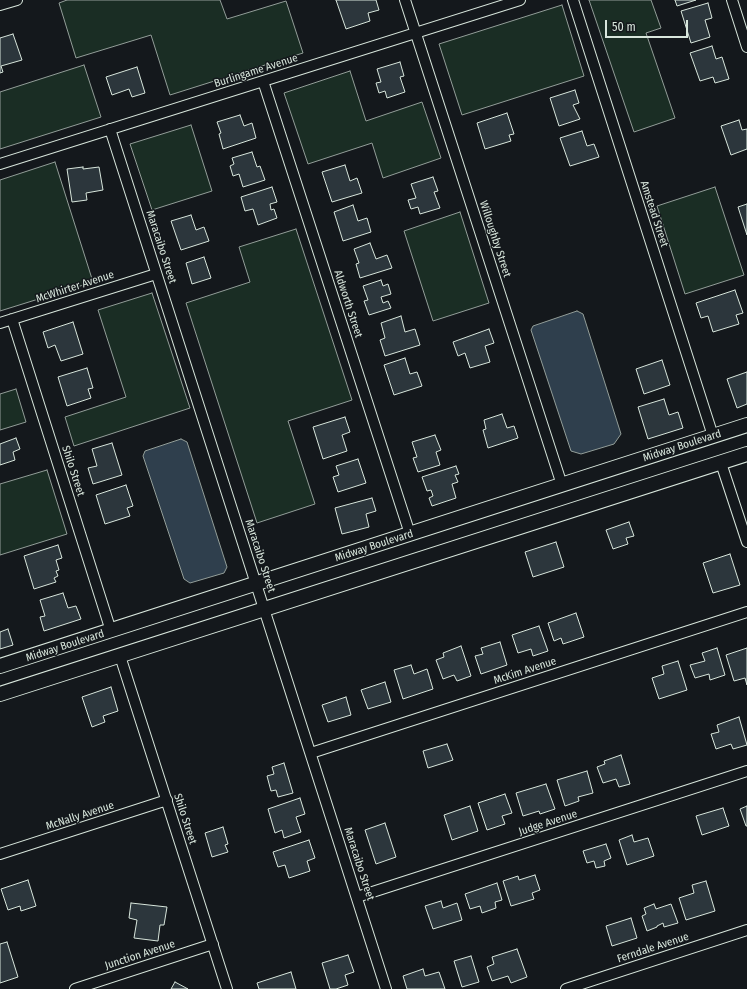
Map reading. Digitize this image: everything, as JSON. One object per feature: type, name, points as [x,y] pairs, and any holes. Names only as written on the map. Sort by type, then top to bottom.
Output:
[{"type":"street","points":[[0,5],[17,0]]},
{"type":"street","name":"Willoughby Street","points":[[405,0],[562,485]]},
{"type":"street","name":"Burlingame Avenue","points":[[0,164],[520,0]]},
{"type":"street","name":"Amstead Street","points":[[572,0],[713,436]]},
{"type":"street","points":[[732,0],[747,47]]},
{"type":"street","name":"Aldworth Street","points":[[263,81],[410,534]]},
{"type":"street","name":"Maracaibo Street","points":[[110,129],[386,989]]},
{"type":"street","name":"McWhirter Avenue","points":[[0,323],[156,274]]},
{"type":"street","name":"Shilo Street","points":[[12,319],[111,631]]},
{"type":"street","name":"Midway Boulevard","points":[[0,666],[747,425]]},
{"type":"street","points":[[0,694],[747,454]]},
{"type":"street","points":[[721,463],[747,542]]},
{"type":"street","name":"McKim Avenue","points":[[311,753],[747,612]]},
{"type":"street","name":"Shilo Street","points":[[120,656],[227,989]]},
{"type":"street","name":"Judge Avenue","points":[[357,898],[747,771]]},
{"type":"street","name":"McNally Avenue","points":[[0,854],[166,800]]},
{"type":"street","name":"Ferndale Avenue","points":[[566,989],[747,930]]},
{"type":"street","name":"Junction Avenue","points":[[75,989],[213,944]]},
{"type":"green space","points":[[67,0],[220,0],[227,19],[286,1],[303,53],[170,95],[151,35],[76,58],[59,3]]},
{"type":"green space","points":[[589,0],[651,0],[661,28],[646,33],[675,118],[634,132]]},
{"type":"green space","points":[[562,5],[584,76],[462,115],[439,44]]},
{"type":"green space","points":[[84,65],[101,117],[0,149],[0,92]]},
{"type":"green space","points":[[350,71],[366,121],[422,102],[441,158],[383,178],[372,143],[308,164],[284,93]]},
{"type":"green space","points":[[191,125],[212,191],[152,210],[130,144]]},
{"type":"green space","points":[[55,162],[93,282],[0,311],[0,180]]},
{"type":"green space","points":[[715,187],[744,275],[685,294],[657,206]]},
{"type":"green space","points":[[460,212],[489,303],[433,321],[404,231]]},
{"type":"green space","points":[[296,229],[352,400],[288,421],[315,504],[257,523],[186,303],[250,282],[239,247]]},
{"type":"green space","points":[[152,293],[190,408],[74,446],[65,417],[126,397],[98,310]]},
{"type":"green space","points":[[16,389],[26,422],[0,430],[0,394]]},
{"type":"green space","points":[[47,470],[67,534],[0,555],[0,484]]},
{"type":"water","points":[[577,311],[583,314],[621,434],[614,444],[581,454],[571,451],[531,330],[533,326]]},
{"type":"water","points":[[181,439],[187,442],[227,567],[224,573],[190,583],[184,579],[143,456],[145,451]]},
{"type":"building","points":[[336,0],[376,0],[379,10],[368,13],[370,21],[346,29]]},
{"type":"building","points":[[675,0],[696,0],[677,6]]},
{"type":"building","points":[[708,3],[712,18],[705,20],[710,37],[691,43],[681,11]]},
{"type":"building","points":[[13,34],[22,60],[1,66],[3,72],[0,73],[0,38]]},
{"type":"building","points":[[712,46],[716,59],[722,57],[729,79],[715,83],[713,77],[700,81],[690,53]]},
{"type":"building","points":[[400,62],[404,76],[400,77],[405,92],[387,98],[385,91],[379,93],[376,83],[381,82],[377,69]]},
{"type":"building","points":[[137,67],[145,93],[132,97],[129,89],[112,95],[106,77]]},
{"type":"building","points":[[575,90],[579,103],[573,105],[580,119],[559,126],[550,98]]},
{"type":"building","points":[[507,113],[514,134],[509,135],[511,141],[485,149],[477,123]]},
{"type":"building","points":[[240,115],[244,126],[252,123],[256,138],[223,149],[219,134],[221,133],[217,122]]},
{"type":"building","points":[[739,120],[742,130],[747,129],[747,149],[731,155],[721,126]]},
{"type":"building","points":[[582,131],[587,146],[594,144],[599,157],[570,166],[560,138]]},
{"type":"building","points":[[252,152],[257,167],[260,166],[265,180],[243,187],[239,174],[233,176],[230,166],[234,164],[232,158]]},
{"type":"building","points":[[345,165],[350,181],[357,178],[362,193],[332,202],[322,172]]},
{"type":"building","points":[[83,167],[83,169],[99,167],[103,190],[86,193],[87,200],[72,202],[67,169]]},
{"type":"building","points":[[433,177],[438,191],[434,192],[440,208],[420,214],[418,207],[411,209],[408,200],[416,198],[411,184]]},
{"type":"building","points":[[272,187],[277,202],[270,204],[271,210],[274,209],[277,218],[258,225],[253,209],[245,211],[241,197]]},
{"type":"building","points":[[747,204],[747,235],[738,207]]},
{"type":"building","points":[[353,205],[358,221],[367,218],[371,232],[343,241],[334,212]]},
{"type":"building","points":[[191,215],[196,230],[204,227],[209,241],[181,250],[171,221]]},
{"type":"building","points":[[370,243],[376,259],[387,255],[392,268],[360,278],[356,264],[359,263],[354,249]]},
{"type":"building","points":[[204,257],[211,278],[192,284],[186,263]]},
{"type":"building","points":[[381,280],[383,286],[388,284],[391,294],[381,297],[383,303],[388,301],[391,308],[369,315],[364,301],[368,300],[363,286]]},
{"type":"building","points":[[735,290],[743,313],[736,315],[739,324],[713,332],[708,316],[701,318],[696,303]]},
{"type":"building","points":[[401,316],[405,332],[415,329],[420,345],[385,356],[380,340],[385,338],[381,323]]},
{"type":"building","points":[[73,322],[83,354],[61,361],[55,345],[48,348],[43,332]]},
{"type":"building","points":[[489,329],[494,343],[485,346],[490,362],[470,368],[465,353],[458,356],[453,342]]},
{"type":"building","points":[[405,358],[410,374],[417,372],[422,386],[394,395],[384,365]]},
{"type":"building","points":[[662,360],[670,385],[644,394],[636,369]]},
{"type":"building","points":[[87,368],[93,388],[88,389],[91,398],[67,406],[58,377]]},
{"type":"building","points":[[747,372],[747,404],[737,408],[727,379]]},
{"type":"building","points":[[664,399],[669,415],[678,412],[683,428],[648,439],[638,407]]},
{"type":"building","points":[[502,414],[507,428],[514,426],[518,438],[488,448],[483,430],[486,429],[484,420]]},
{"type":"building","points":[[345,417],[350,432],[342,435],[347,451],[323,459],[313,427]]},
{"type":"building","points":[[435,435],[441,450],[436,452],[440,465],[418,472],[413,458],[417,457],[412,442]]},
{"type":"building","points":[[16,438],[20,449],[13,452],[15,460],[0,465],[0,444]]},
{"type":"building","points":[[112,443],[122,475],[93,484],[88,468],[97,466],[92,449]]},
{"type":"building","points":[[358,459],[366,483],[338,492],[333,477],[339,475],[336,466]]},
{"type":"building","points":[[456,466],[459,474],[455,475],[458,482],[452,484],[456,498],[432,506],[429,498],[433,496],[431,490],[427,491],[422,477]]},
{"type":"building","points":[[126,485],[133,506],[127,508],[130,516],[105,524],[96,495]]},
{"type":"building","points":[[372,498],[376,511],[366,514],[369,527],[342,534],[335,508]]},
{"type":"building","points":[[629,522],[634,536],[626,538],[628,544],[613,549],[606,530]]},
{"type":"building","points":[[556,542],[564,567],[533,577],[525,552]]},
{"type":"building","points":[[58,545],[62,558],[56,560],[59,570],[56,571],[58,576],[54,578],[56,582],[34,589],[24,556]]},
{"type":"building","points":[[730,554],[740,585],[713,593],[703,563]]},
{"type":"building","points":[[63,593],[68,608],[76,606],[81,619],[44,631],[40,617],[45,616],[40,600]]},
{"type":"building","points":[[576,613],[584,637],[563,644],[561,638],[554,641],[548,623]]},
{"type":"building","points":[[539,626],[548,651],[533,656],[531,649],[518,653],[512,635]]},
{"type":"building","points":[[8,629],[13,645],[0,649],[0,632]]},
{"type":"building","points":[[500,642],[507,665],[481,674],[475,656],[483,654],[481,648]]},
{"type":"building","points":[[461,646],[471,676],[457,681],[454,675],[443,679],[436,660],[444,657],[443,653]]},
{"type":"building","points":[[717,648],[725,675],[710,680],[709,674],[695,678],[690,665],[705,661],[702,653]]},
{"type":"building","points":[[747,648],[747,685],[745,678],[734,681],[726,655]]},
{"type":"building","points":[[678,661],[687,690],[659,699],[652,678],[664,674],[662,666]]},
{"type":"building","points":[[411,665],[414,674],[427,669],[433,689],[403,699],[394,670]]},
{"type":"building","points":[[385,682],[391,702],[368,709],[361,690]]},
{"type":"building","points":[[111,687],[118,711],[103,716],[105,722],[92,727],[82,697]]},
{"type":"building","points":[[346,697],[351,715],[328,722],[322,705]]},
{"type":"building","points":[[739,717],[747,745],[733,749],[731,744],[716,749],[711,734],[719,732],[717,725]]},
{"type":"building","points":[[447,744],[453,760],[428,768],[423,751]]},
{"type":"building","points":[[621,755],[630,784],[619,787],[616,779],[603,783],[597,767],[605,764],[604,761]]},
{"type":"building","points":[[284,763],[293,793],[278,797],[276,790],[271,791],[267,776],[274,774],[272,767]]},
{"type":"building","points":[[587,771],[593,793],[578,797],[579,801],[565,806],[557,780]]},
{"type":"building","points":[[546,784],[555,809],[540,814],[539,811],[523,816],[516,793]]},
{"type":"building","points":[[505,794],[512,813],[502,816],[505,824],[487,830],[478,803]]},
{"type":"building","points":[[300,798],[305,814],[296,817],[301,832],[284,838],[282,830],[275,833],[268,809]]},
{"type":"building","points":[[470,806],[478,831],[452,840],[444,815]]},
{"type":"building","points":[[747,806],[747,826],[746,826],[740,809]]},
{"type":"building","points":[[723,808],[729,826],[702,835],[696,816]]},
{"type":"building","points":[[385,823],[396,857],[376,864],[365,830]]},
{"type":"building","points":[[223,827],[228,844],[225,845],[228,852],[212,857],[205,833]]},
{"type":"building","points":[[632,835],[634,842],[648,838],[654,856],[627,865],[619,840]]},
{"type":"building","points":[[309,840],[315,858],[307,861],[310,871],[289,878],[285,865],[278,867],[273,852]]},
{"type":"building","points":[[606,844],[611,858],[604,861],[605,866],[596,868],[594,861],[587,863],[583,851]]},
{"type":"building","points":[[535,875],[540,890],[532,893],[534,899],[511,906],[503,881],[518,876],[519,880]]},
{"type":"building","points":[[28,880],[36,906],[21,911],[20,906],[8,910],[1,889]]},
{"type":"building","points":[[706,881],[715,911],[686,920],[679,898],[694,893],[692,885]]},
{"type":"building","points":[[497,883],[502,900],[495,902],[496,908],[482,913],[480,906],[470,909],[465,894]]},
{"type":"building","points":[[441,901],[443,908],[457,903],[462,920],[433,929],[425,906]]},
{"type":"building","points":[[131,903],[167,907],[164,925],[160,925],[158,941],[134,938],[137,920],[129,918]]},
{"type":"building","points":[[654,904],[656,909],[671,904],[678,923],[664,927],[663,923],[647,931],[642,916],[646,914],[644,908]]},
{"type":"building","points":[[631,918],[637,938],[612,946],[606,926]]},
{"type":"building","points":[[7,942],[18,977],[0,983],[0,944]]},
{"type":"building","points":[[517,949],[527,977],[511,983],[508,976],[492,981],[487,967],[494,964],[492,957]]},
{"type":"building","points":[[348,955],[354,972],[345,975],[348,985],[336,989],[330,989],[322,963]]},
{"type":"building","points":[[471,956],[479,982],[462,987],[454,961]]},
{"type":"building","points":[[423,969],[425,976],[439,972],[445,989],[407,989],[403,976]]},
{"type":"building","points":[[291,972],[296,989],[259,989],[257,983]]},
{"type":"building","points":[[175,982],[188,989],[171,989]]}]
